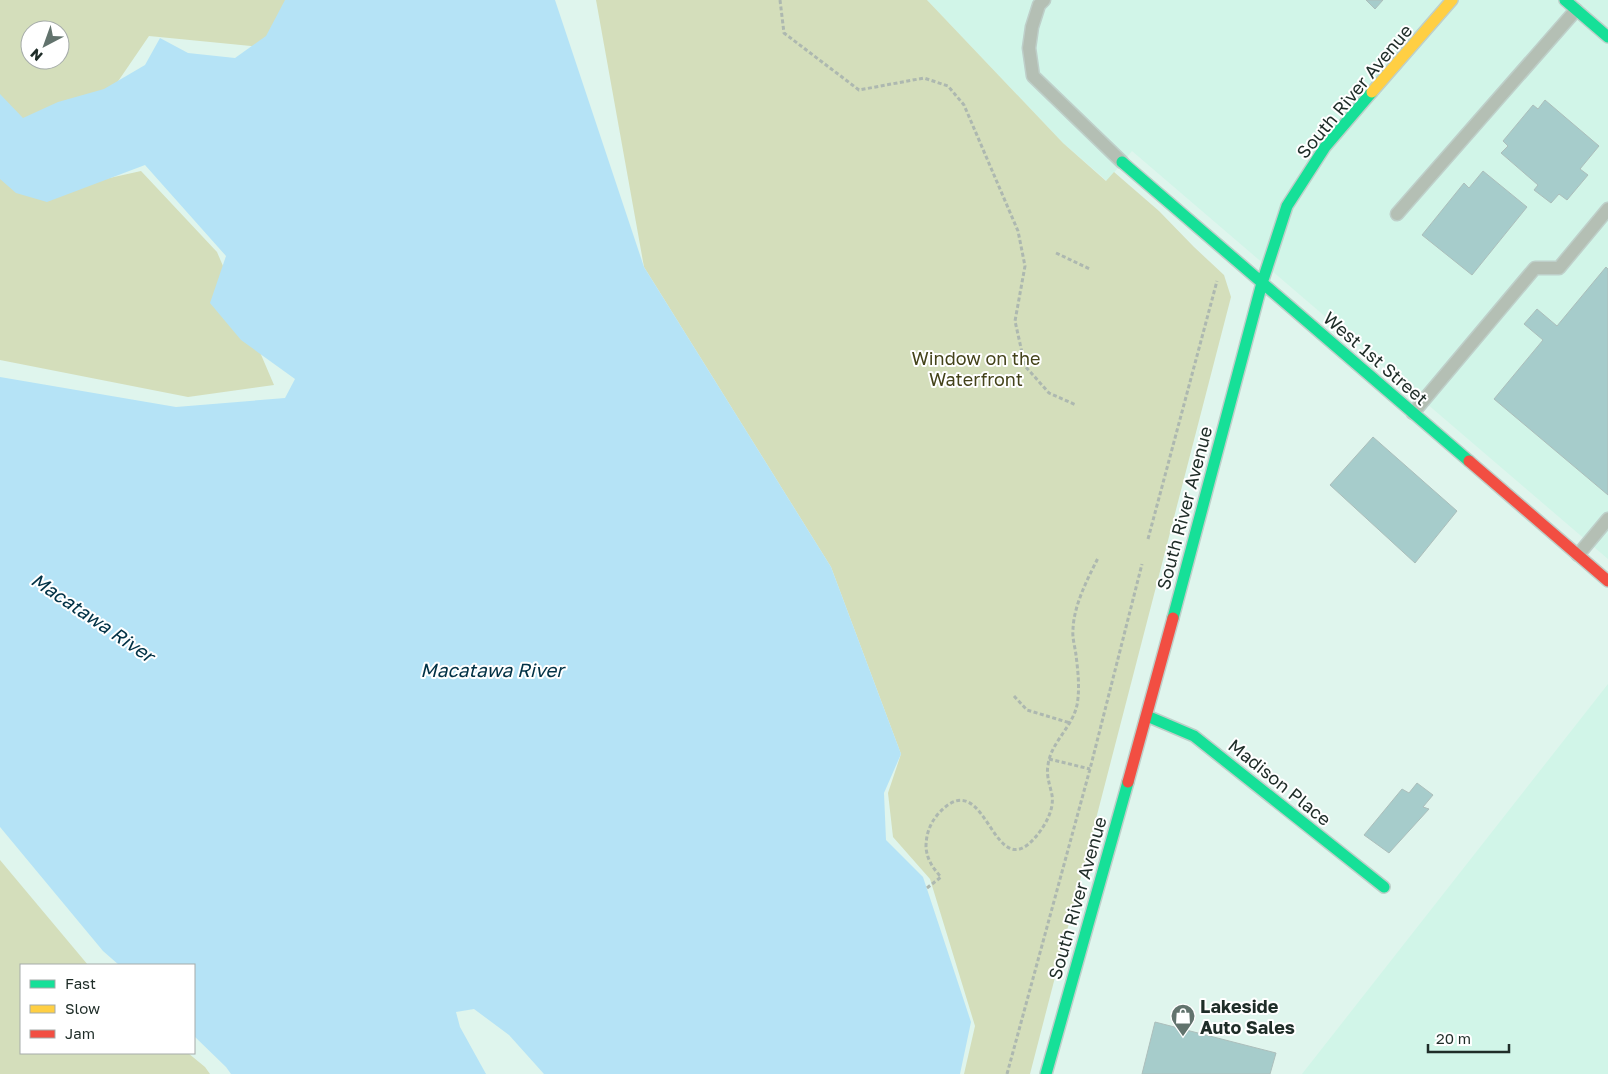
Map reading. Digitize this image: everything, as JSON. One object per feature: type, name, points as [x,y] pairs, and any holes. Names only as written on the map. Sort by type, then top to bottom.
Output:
[{"type":"main road","name":"South River Avenue","points":[[1046,1074],[1147,716],[1262,283],[1287,206],[1325,146],[1452,0]]},
{"type":"main road","points":[[1565,0],[1608,37]]},
{"type":"main road","name":"West 1st Street","points":[[1122,162],[1608,581]]},
{"type":"main road","name":"Madison Place","points":[[1147,716],[1194,736],[1384,887]]},
{"type":"lane","points":[[1044,0],[1039,5],[1032,27],[1029,48],[1033,76],[1122,162]]},
{"type":"lane","points":[[1397,214],[1576,10]]},
{"type":"lane","points":[[1413,413],[1535,268],[1558,268],[1608,210]]},
{"type":"lane","points":[[1578,555],[1608,520]]},
{"type":"path","points":[[780,0],[784,34],[859,90],[924,78],[948,86],[964,105],[1018,231],[1025,266],[1015,321],[1025,366],[1049,393],[1076,405]]},
{"type":"path","points":[[1056,253],[1090,269]]},
{"type":"path","points":[[1148,538],[1219,274]]},
{"type":"path","points":[[927,888],[941,877],[932,866],[927,854],[926,840],[929,827],[935,817],[951,803],[961,801],[970,803],[979,810],[1001,843],[1010,848],[1018,850],[1026,847],[1033,842],[1043,828],[1050,814],[1052,797],[1048,778],[1049,759],[1054,746],[1070,724],[1077,704],[1078,668],[1073,630],[1077,606],[1098,558]]},
{"type":"path","points":[[1007,1074],[1090,769],[1142,564]]},
{"type":"path","points":[[1014,696],[1027,710],[1070,724]]},
{"type":"path","points":[[1049,759],[1090,769]]},
{"type":"shaded area","points":[[927,0],[1608,0],[1608,559],[1132,151],[1107,181],[1063,143]]},
{"type":"shaded area","points":[[1608,684],[1608,1074],[1302,1074]]},
{"type":"green space","points":[[0,0],[289,0],[260,47],[149,36],[108,96],[0,130]]},
{"type":"green space","name":"Window on the Waterfront","points":[[596,0],[927,0],[1063,143],[1106,181],[1114,172],[1159,211],[1224,275],[1231,297],[1030,1074],[964,1074],[975,1026],[930,879],[893,837],[888,793],[901,754],[831,567],[644,267]]},
{"type":"green space","points":[[0,159],[51,191],[141,171],[217,252],[274,385],[188,397],[0,360]]},
{"type":"green space","points":[[0,860],[87,964],[20,964],[20,1054],[189,1054],[205,1067],[210,1074],[0,1074]]},
{"type":"water","name":"Macatawa River","points":[[285,0],[555,0],[644,267],[831,567],[901,754],[884,793],[886,840],[923,877],[971,1022],[960,1074],[544,1074],[509,1035],[474,1009],[456,1012],[460,1027],[486,1074],[231,1074],[195,1037],[195,964],[118,964],[103,951],[0,827],[0,377],[176,407],[285,398],[295,379],[241,340],[210,303],[226,256],[145,165],[47,202],[16,193],[0,179],[0,94],[23,118],[58,102],[104,89],[145,65],[160,38],[188,53],[235,58],[266,36]]},
{"type":"building","points":[[1366,0],[1383,0],[1375,9]]},
{"type":"building","points":[[1545,100],[1599,146],[1580,169],[1588,175],[1567,200],[1559,194],[1551,203],[1534,190],[1538,185],[1501,153],[1508,146],[1503,141],[1533,105],[1538,109]]},
{"type":"building","points":[[1483,171],[1527,207],[1472,275],[1422,235],[1464,183],[1469,188]]},
{"type":"building","points":[[1606,267],[1608,269],[1608,495],[1494,399],[1543,340],[1524,324],[1537,309],[1557,326]]},
{"type":"building","points":[[1373,437],[1457,511],[1415,563],[1330,485]]},
{"type":"building","points":[[1417,783],[1433,795],[1423,807],[1429,809],[1389,853],[1364,835],[1402,789],[1409,793]]},
{"type":"building","name":"Lakeside Auto Sales","points":[[1155,1022],[1276,1053],[1270,1074],[1142,1074]]},
{"type":"traffic: fast","points":[[1565,0],[1608,37]]},
{"type":"traffic: fast","points":[[1173,618],[1262,283],[1287,206],[1325,147],[1372,92]]},
{"type":"traffic: fast","points":[[1122,162],[1469,461]]},
{"type":"traffic: fast","points":[[1147,716],[1194,736],[1384,887]]},
{"type":"traffic: fast","points":[[1046,1074],[1128,782]]},
{"type":"traffic: slow","points":[[1372,92],[1452,0]]},
{"type":"traffic: jam","points":[[1469,461],[1608,581]]},
{"type":"traffic: jam","points":[[1128,782],[1173,618]]},
{"type":"place","name":"Lakeside Auto Sales","points":[[1183,1037]]}]
